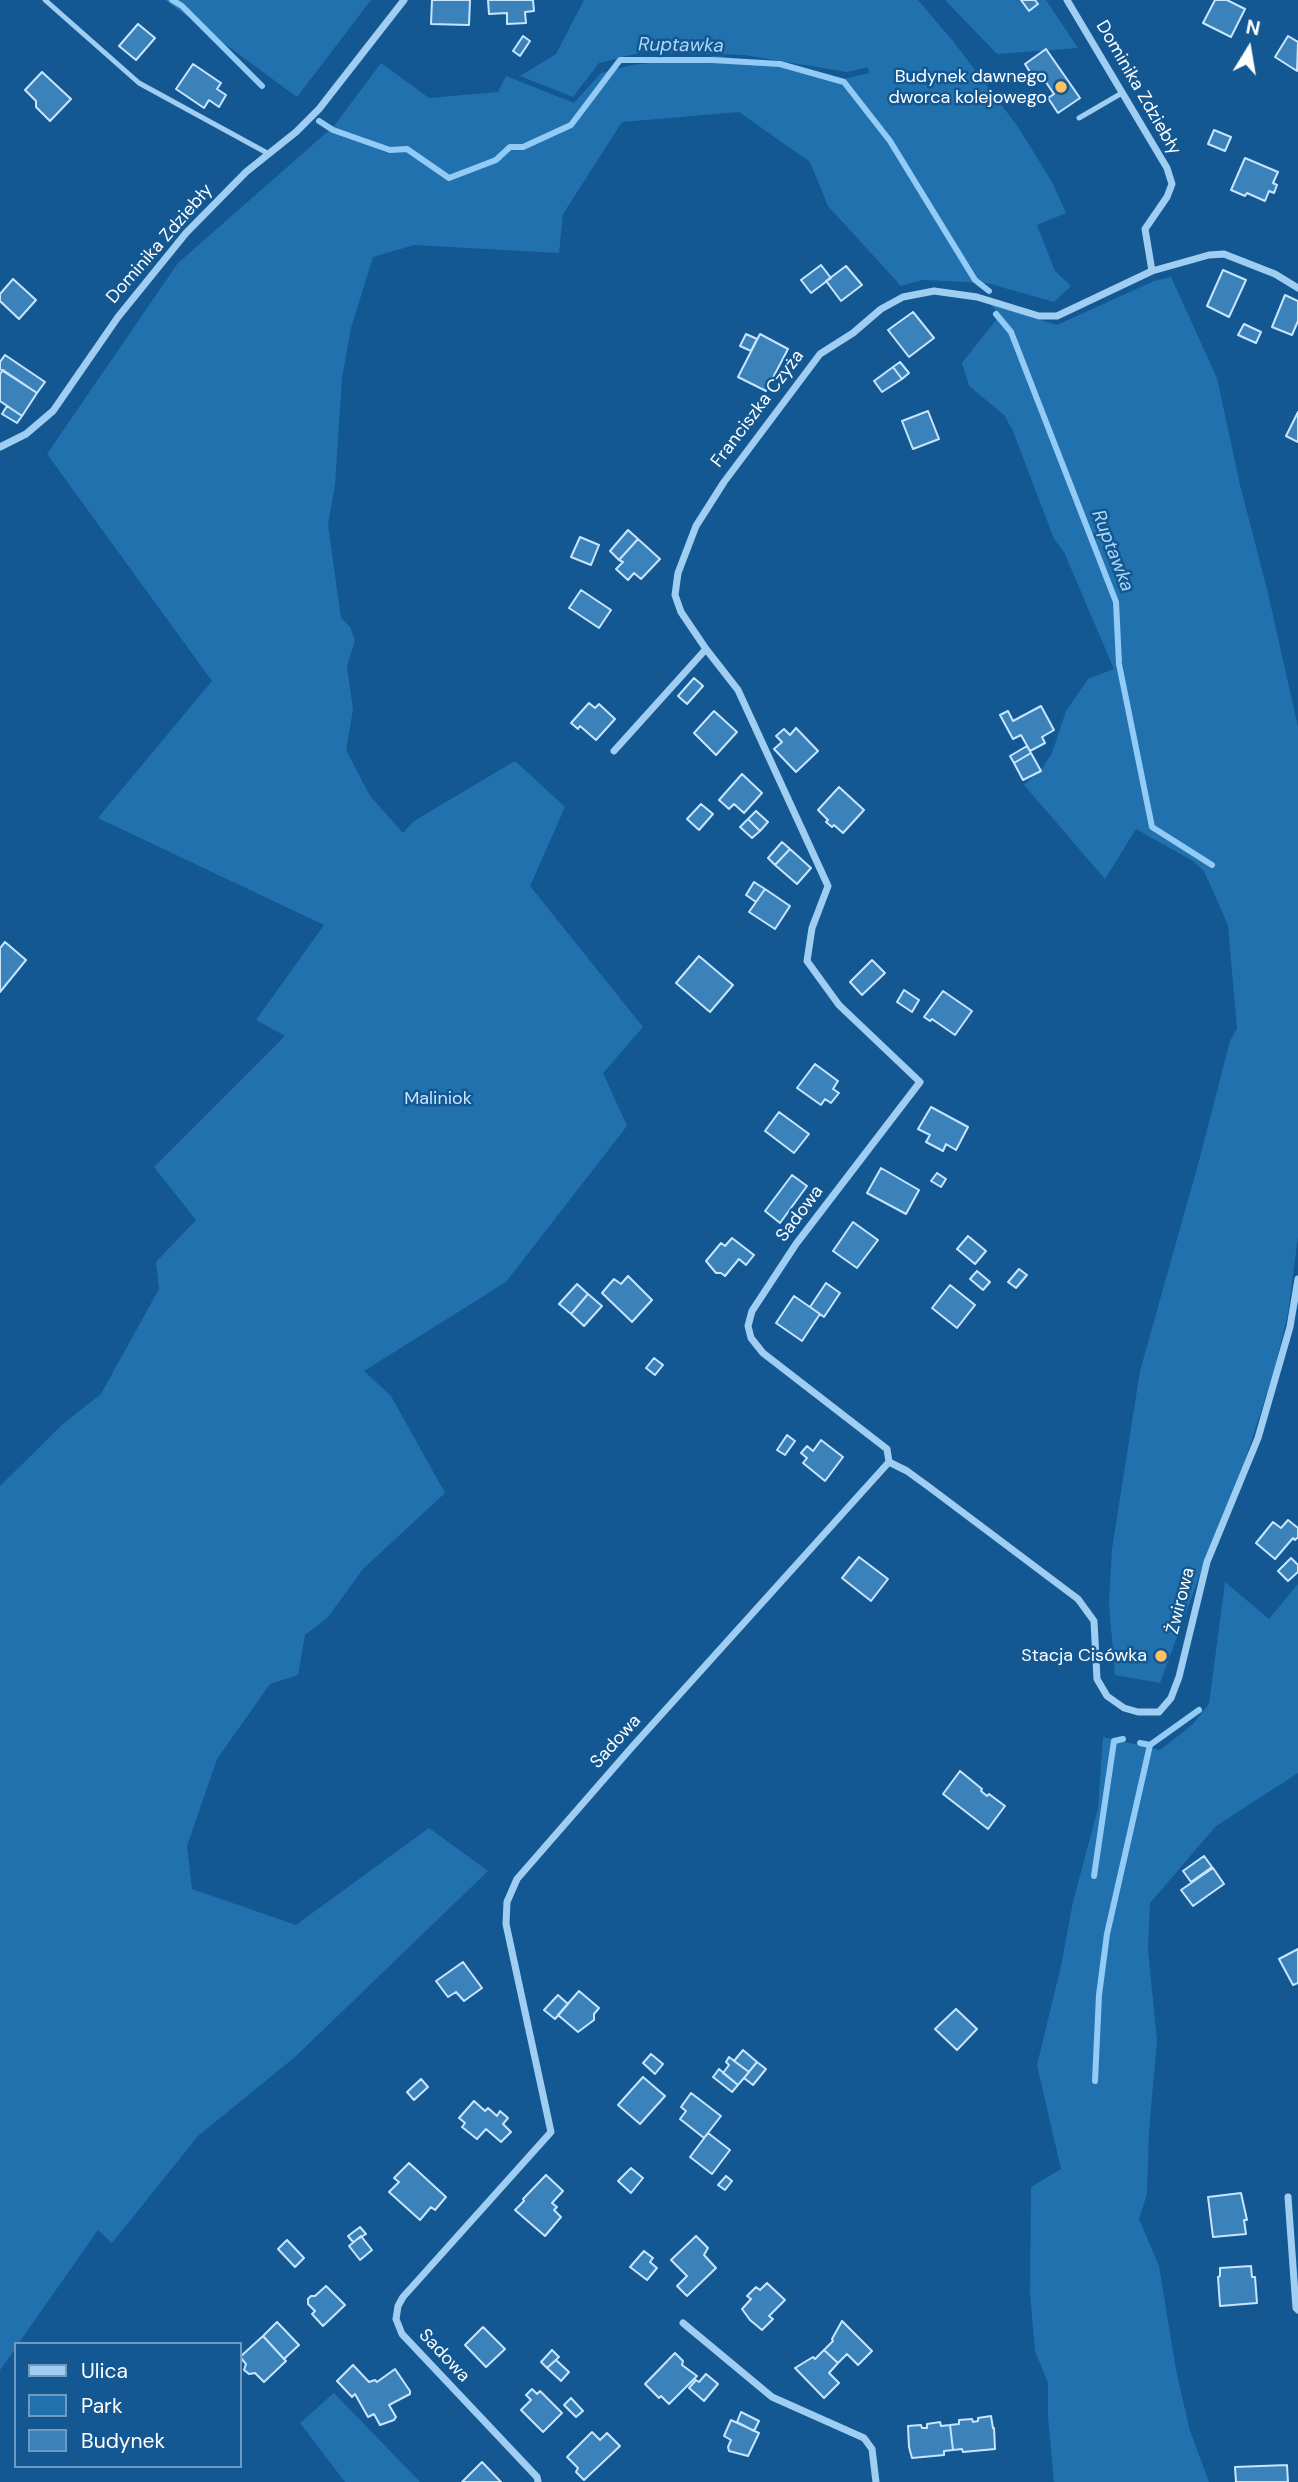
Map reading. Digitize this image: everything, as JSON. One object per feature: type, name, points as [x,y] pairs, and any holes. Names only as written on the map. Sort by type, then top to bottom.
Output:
[{"type":"street","name":"Dominika Zdziebły","points":[[0,447],[26,433],[53,411],[118,317],[186,233],[246,172],[296,132],[319,109],[404,0]]},
{"type":"street","name":"Dominika Zdziebły","points":[[1067,0],[1167,168],[1172,184],[1167,197],[1145,229],[1152,271]]},
{"type":"street","name":"Franciszka Czyża","points":[[920,1082],[838,1005],[807,961],[812,928],[828,886],[738,690],[681,612],[675,595],[678,573],[696,526],[724,482],[820,354],[881,309],[904,297],[934,291],[977,297],[1039,316],[1057,316],[1152,271],[1209,255],[1224,254],[1275,274],[1298,288]]},
{"type":"street","points":[[614,751],[706,649]]},
{"type":"street","name":"Sadowa","points":[[538,2482],[537,2477],[402,2334],[396,2319],[403,2297],[551,2132],[506,1924],[507,1902],[517,1878],[889,1462],[887,1449],[763,1353],[751,1338],[748,1326],[752,1311],[796,1244],[920,1082]]},
{"type":"street","name":"Żwirowa","points":[[889,1462],[929,1487],[1078,1599],[1094,1621],[1097,1679],[1107,1696],[1124,1708],[1138,1712],[1159,1712],[1171,1698],[1175,1688],[1207,1562],[1258,1438],[1290,1327],[1298,1279]]},
{"type":"street","points":[[1288,2197],[1298,2310]]},
{"type":"street","points":[[682,2323],[772,2397],[864,2438],[872,2449],[876,2482]]},
{"type":"lane","points":[[45,0],[139,83],[269,154]]},
{"type":"lane","points":[[1079,118],[1122,93]]},
{"type":"green space","points":[[165,0],[371,0],[297,97]]},
{"type":"green space","name":"Maliniok","points":[[584,0],[918,0],[953,41],[1018,127],[1052,182],[1066,213],[1037,225],[1055,271],[1071,286],[1054,302],[987,283],[922,280],[901,286],[828,206],[810,162],[739,112],[622,122],[563,214],[559,253],[414,245],[373,257],[351,328],[342,378],[335,484],[328,525],[341,618],[350,627],[355,640],[347,666],[353,710],[346,750],[370,796],[403,833],[414,821],[515,761],[565,807],[530,886],[643,1027],[603,1073],[627,1126],[506,1282],[364,1371],[391,1396],[445,1493],[363,1569],[328,1617],[305,1635],[298,1675],[270,1684],[217,1759],[187,1846],[192,1889],[296,1925],[429,1828],[488,1871],[295,2057],[198,2136],[112,2243],[98,2230],[19,2342],[14,2342],[14,2351],[0,2370],[0,1486],[63,1424],[101,1394],[159,1289],[156,1262],[196,1220],[154,1167],[285,1036],[256,1020],[324,925],[98,818],[212,681],[47,454],[178,263],[334,126],[381,63],[429,98],[498,92],[506,76],[574,103],[601,73],[632,65],[717,56],[782,64],[844,79],[869,73],[868,67],[847,72],[745,55],[642,52],[599,63],[573,97],[520,76],[556,54]]},
{"type":"green space","points":[[945,0],[1046,0],[1078,48],[997,54]]},
{"type":"green space","points":[[1171,277],[1217,378],[1298,727],[1298,1237],[1288,1313],[1274,1371],[1245,1461],[1160,1683],[1115,1675],[1109,1603],[1112,1549],[1140,1371],[1230,1041],[1237,1029],[1228,925],[1204,871],[1193,861],[1136,829],[1105,879],[1024,785],[1041,770],[1052,753],[1066,711],[1088,679],[1114,669],[1064,552],[1054,539],[1013,431],[1004,415],[969,386],[962,363],[1000,315],[990,304],[1057,325],[1154,281]]},
{"type":"green space","points":[[1225,1582],[1269,1619],[1298,1584],[1298,1773],[1216,1826],[1150,1903],[1148,1950],[1157,2041],[1149,2131],[1147,2194],[1139,2219],[1159,2266],[1176,2370],[1190,2431],[1209,2482],[1054,2482],[1048,2383],[1035,2351],[1030,2294],[1031,2187],[1061,2169],[1037,2065],[1073,1902],[1098,1808],[1103,1737],[1160,1750],[1193,1724],[1209,1704]]},
{"type":"green space","points":[[334,2393],[420,2482],[345,2482],[300,2423]]},
{"type":"building","points":[[432,0],[470,0],[469,25],[431,24]]},
{"type":"building","points":[[488,0],[533,0],[534,11],[525,12],[526,23],[507,24],[507,13],[489,14]]},
{"type":"building","points":[[1021,0],[1035,0],[1038,4],[1029,11]]},
{"type":"building","points":[[1215,0],[1227,0],[1245,9],[1231,37],[1203,23]]},
{"type":"building","points":[[138,24],[155,38],[136,60],[119,46]]},
{"type":"building","points":[[523,36],[530,41],[520,56],[513,51]]},
{"type":"building","points":[[1288,36],[1298,42],[1297,71],[1275,57]]},
{"type":"building","name":"Budynek dawnego dworca kolejowego","points":[[1046,49],[1080,98],[1058,113],[1048,98],[1054,94],[1041,75],[1035,80],[1025,64]]},
{"type":"building","points":[[193,64],[221,83],[217,89],[226,95],[219,107],[209,100],[204,108],[176,89]]},
{"type":"building","points":[[42,72],[71,99],[50,121],[36,107],[36,101],[25,90]]},
{"type":"building","points":[[1214,130],[1231,137],[1225,151],[1208,144]]},
{"type":"building","points":[[1245,158],[1278,172],[1273,183],[1277,185],[1274,193],[1269,191],[1265,201],[1231,190]]},
{"type":"building","points":[[821,265],[831,278],[811,293],[801,280]]},
{"type":"building","points":[[846,266],[862,285],[841,301],[826,281]]},
{"type":"building","points":[[1223,270],[1246,280],[1229,317],[1207,306]]},
{"type":"building","points":[[13,279],[36,300],[19,319],[0,301],[0,294]]},
{"type":"building","points":[[1285,295],[1298,301],[1298,321],[1292,335],[1272,327]]},
{"type":"building","points":[[913,312],[934,338],[909,357],[888,330]]},
{"type":"building","points":[[1244,324],[1261,332],[1256,343],[1238,335]]},
{"type":"building","points":[[746,334],[757,339],[751,351],[740,346]]},
{"type":"building","points":[[760,334],[788,349],[766,391],[738,377]]},
{"type":"building","points":[[5,355],[45,382],[37,393],[0,369],[0,362]]},
{"type":"building","points":[[900,362],[909,373],[902,379],[893,367]]},
{"type":"building","points":[[893,367],[902,379],[882,392],[874,381]]},
{"type":"building","points":[[3,370],[37,393],[22,416],[0,401],[0,374]]},
{"type":"building","points":[[7,406],[22,416],[17,423],[2,414]]},
{"type":"building","points":[[928,411],[939,439],[913,449],[902,421]]},
{"type":"building","points":[[1298,412],[1298,442],[1286,436]]},
{"type":"building","points":[[628,530],[638,539],[619,560],[610,551]]},
{"type":"building","points":[[580,537],[599,545],[591,565],[571,557]]},
{"type":"building","points":[[638,539],[660,559],[641,579],[634,573],[628,580],[616,569],[623,562],[619,560]]},
{"type":"building","points":[[581,590],[611,610],[599,628],[569,608]]},
{"type":"building","points":[[694,678],[703,686],[687,704],[678,696]]},
{"type":"building","points":[[589,703],[595,708],[599,704],[615,719],[596,740],[580,726],[578,729],[571,723]]},
{"type":"building","points":[[1041,706],[1054,730],[1042,737],[1045,743],[1030,751],[1021,735],[1013,739],[1000,715],[1008,711],[1013,721]]},
{"type":"building","points":[[714,711],[737,732],[716,755],[694,733]]},
{"type":"building","points":[[796,728],[818,751],[796,772],[774,749],[782,742],[776,736],[784,729],[790,735]]},
{"type":"building","points":[[1027,746],[1031,753],[1014,763],[1010,756]]},
{"type":"building","points":[[1031,753],[1041,771],[1023,780],[1014,763]]},
{"type":"building","points":[[742,774],[762,793],[744,813],[734,804],[729,809],[719,800]]},
{"type":"building","points":[[839,787],[864,810],[843,833],[826,822],[828,820],[818,810]]},
{"type":"building","points":[[701,804],[713,814],[699,830],[687,819]]},
{"type":"building","points":[[756,811],[768,822],[760,831],[748,819]]},
{"type":"building","points":[[748,819],[760,831],[752,838],[740,827]]},
{"type":"building","points":[[782,842],[790,849],[775,865],[768,858]]},
{"type":"building","points":[[790,849],[811,868],[797,884],[775,865]]},
{"type":"building","points":[[754,882],[765,889],[756,902],[746,895]]},
{"type":"building","points":[[765,889],[790,906],[775,929],[749,912]]},
{"type":"building","points":[[5,942],[26,960],[0,992],[0,948]]},
{"type":"building","points":[[699,956],[733,985],[710,1012],[676,983]]},
{"type":"building","points":[[872,960],[885,973],[862,995],[850,982]]},
{"type":"building","points":[[904,990],[919,1000],[912,1012],[897,1002]]},
{"type":"building","points":[[943,991],[972,1011],[955,1035],[932,1019],[930,1021],[924,1017]]},
{"type":"building","points":[[815,1064],[838,1081],[833,1089],[839,1093],[831,1103],[825,1099],[821,1105],[797,1088]]},
{"type":"building","points":[[931,1107],[968,1127],[956,1150],[946,1144],[943,1151],[926,1142],[930,1135],[918,1129]]},
{"type":"building","points":[[779,1112],[809,1134],[794,1153],[765,1131]]},
{"type":"building","points":[[881,1168],[919,1190],[906,1214],[867,1193]]},
{"type":"building","points":[[937,1173],[946,1179],[941,1187],[931,1181]]},
{"type":"building","points":[[792,1175],[807,1186],[780,1223],[765,1211]]},
{"type":"building","points":[[853,1222],[878,1240],[857,1268],[833,1251]]},
{"type":"building","points":[[968,1236],[986,1251],[975,1264],[957,1249]]},
{"type":"building","points":[[732,1238],[754,1255],[746,1265],[739,1259],[725,1276],[716,1273],[706,1261],[721,1243],[725,1246]]},
{"type":"building","points":[[1019,1269],[1027,1275],[1016,1288],[1008,1282]]},
{"type":"building","points":[[977,1271],[990,1282],[983,1290],[970,1279]]},
{"type":"building","points":[[628,1276],[652,1300],[632,1322],[602,1293],[614,1279],[621,1284]]},
{"type":"building","points":[[826,1283],[840,1293],[824,1317],[810,1307]]},
{"type":"building","points":[[577,1284],[588,1294],[571,1314],[559,1304]]},
{"type":"building","points":[[950,1285],[975,1305],[957,1328],[932,1308]]},
{"type":"building","points":[[588,1294],[602,1306],[584,1326],[571,1314]]},
{"type":"building","points":[[794,1296],[820,1314],[802,1341],[776,1323]]},
{"type":"building","points":[[654,1358],[663,1365],[655,1375],[646,1368]]},
{"type":"building","points":[[787,1435],[795,1441],[785,1455],[777,1450]]},
{"type":"building","points":[[821,1440],[843,1457],[825,1481],[803,1463],[807,1458],[801,1453],[807,1446],[813,1451]]},
{"type":"building","points":[[1288,1520],[1298,1528],[1298,1537],[1295,1540],[1293,1538],[1275,1559],[1256,1543],[1273,1522],[1281,1528]]},
{"type":"building","points":[[859,1557],[888,1579],[871,1601],[842,1578]]},
{"type":"building","points":[[1291,1558],[1298,1565],[1298,1572],[1288,1581],[1278,1571]]},
{"type":"building","points":[[960,1771],[987,1796],[989,1794],[1005,1806],[988,1829],[943,1794]]},
{"type":"building","points":[[1204,1856],[1212,1867],[1191,1882],[1183,1871]]},
{"type":"building","points":[[1213,1868],[1224,1884],[1193,1906],[1181,1890]]},
{"type":"building","points":[[1298,1949],[1298,1983],[1293,1985],[1279,1959]]},
{"type":"building","points":[[463,1962],[482,1988],[464,2001],[456,1992],[448,1997],[436,1981]]},
{"type":"building","points":[[579,1991],[599,2008],[594,2014],[594,2020],[578,2032],[558,2015]]},
{"type":"building","points":[[558,1995],[568,2004],[555,2019],[544,2010]]},
{"type":"building","points":[[956,2009],[977,2029],[957,2050],[935,2029]]},
{"type":"building","points":[[743,2050],[757,2062],[749,2072],[734,2061]]},
{"type":"building","points":[[651,2054],[663,2064],[655,2074],[643,2063]]},
{"type":"building","points":[[729,2057],[749,2072],[738,2085],[723,2073],[729,2065],[726,2062]]},
{"type":"building","points":[[757,2062],[766,2069],[753,2085],[744,2078]]},
{"type":"building","points":[[719,2069],[738,2085],[732,2092],[713,2077]]},
{"type":"building","points":[[643,2077],[665,2096],[640,2124],[618,2105]]},
{"type":"building","points":[[421,2079],[428,2087],[414,2100],[407,2092]]},
{"type":"building","points":[[691,2093],[721,2116],[704,2138],[680,2119],[686,2111],[681,2107]]},
{"type":"building","points":[[474,2101],[485,2111],[488,2108],[497,2116],[500,2111],[508,2118],[503,2124],[511,2132],[501,2142],[486,2129],[477,2139],[462,2127],[465,2123],[459,2118]]},
{"type":"building","points":[[708,2133],[730,2150],[712,2174],[690,2157]]},
{"type":"building","points":[[409,2163],[446,2197],[435,2210],[431,2207],[420,2220],[389,2192],[399,2182],[394,2178]]},
{"type":"building","points":[[631,2168],[643,2178],[631,2193],[618,2181]]},
{"type":"building","points":[[546,2175],[563,2191],[552,2203],[557,2207],[554,2210],[561,2217],[545,2236],[515,2210]]},
{"type":"building","points":[[726,2176],[732,2181],[725,2190],[718,2185]]},
{"type":"building","points":[[1241,2193],[1247,2220],[1244,2220],[1246,2234],[1213,2237],[1208,2197]]},
{"type":"building","points":[[360,2227],[366,2234],[353,2242],[348,2236]]},
{"type":"building","points":[[361,2236],[372,2250],[360,2260],[349,2246]]},
{"type":"building","points":[[696,2236],[708,2248],[704,2255],[716,2268],[687,2296],[677,2286],[687,2276],[671,2260]]},
{"type":"building","points":[[287,2240],[304,2258],[295,2267],[278,2249]]},
{"type":"building","points":[[644,2251],[653,2258],[650,2262],[657,2268],[647,2280],[630,2267]]},
{"type":"building","points":[[1251,2266],[1252,2277],[1255,2277],[1257,2303],[1220,2306],[1220,2268]]},
{"type":"building","points":[[767,2283],[785,2300],[769,2316],[773,2319],[762,2330],[742,2309],[751,2299],[747,2296],[756,2287],[760,2290]]},
{"type":"building","points":[[326,2286],[345,2305],[323,2326],[312,2314],[315,2311],[308,2304],[308,2299]]},
{"type":"building","points":[[842,2321],[872,2351],[858,2365],[847,2354],[838,2363],[824,2350],[833,2341]]},
{"type":"building","points":[[277,2322],[299,2345],[284,2359],[263,2336]]},
{"type":"building","points":[[483,2327],[505,2349],[486,2367],[465,2345]]},
{"type":"building","points":[[263,2336],[286,2361],[264,2382],[255,2373],[249,2374],[244,2370],[246,2364],[242,2355]]},
{"type":"building","points":[[552,2350],[559,2357],[547,2368],[541,2362]]},
{"type":"building","points":[[824,2350],[838,2363],[829,2373],[839,2383],[824,2398],[795,2368],[813,2357],[815,2359]]},
{"type":"building","points":[[675,2353],[683,2361],[682,2365],[697,2376],[669,2404],[645,2384]]},
{"type":"building","points":[[556,2360],[569,2372],[561,2381],[547,2368]]},
{"type":"building","points":[[353,2365],[369,2382],[377,2382],[395,2369],[410,2394],[389,2405],[396,2417],[394,2420],[380,2425],[374,2414],[368,2417],[355,2394],[352,2397],[337,2381]]},
{"type":"building","points":[[706,2374],[718,2384],[704,2401],[689,2388]]},
{"type":"building","points":[[532,2389],[537,2394],[540,2391],[562,2413],[543,2432],[521,2410],[531,2400],[526,2395]]},
{"type":"building","points":[[571,2398],[583,2411],[576,2417],[564,2405]]},
{"type":"building","points":[[741,2412],[759,2421],[754,2431],[737,2422]]},
{"type":"building","points":[[991,2416],[995,2449],[963,2452],[962,2449],[953,2450],[950,2425],[959,2424],[959,2420],[972,2419],[973,2422],[978,2421],[978,2418]]},
{"type":"building","points":[[731,2420],[759,2433],[748,2456],[729,2451],[731,2440],[724,2436]]},
{"type":"building","points":[[940,2422],[941,2426],[950,2425],[953,2450],[944,2451],[944,2455],[912,2458],[908,2426],[921,2425],[922,2428],[927,2428],[927,2424]]},
{"type":"building","points":[[592,2432],[600,2440],[607,2433],[620,2446],[584,2480],[576,2472],[578,2468],[567,2457]]},
{"type":"building","points":[[482,2462],[501,2482],[462,2482]]},
{"type":"building","points":[[1287,2465],[1288,2482],[1236,2482],[1235,2467]]},
{"type":"waterway","name":"Ruptawka","points":[[172,0],[182,6],[262,86]]},
{"type":"waterway","name":"Ruptawka","points":[[319,121],[333,130],[390,150],[407,149],[449,178],[496,160],[510,147],[523,147],[571,125],[620,60],[712,60],[780,64],[844,82],[890,141],[975,280],[989,291]]},
{"type":"waterway","name":"Ruptawka","points":[[996,314],[1011,332],[1116,602],[1119,664],[1152,827],[1212,865]]},
{"type":"waterway","points":[[1140,1743],[1150,1745],[1199,1710]]},
{"type":"waterway","points":[[1094,1876],[1114,1741],[1123,1739]]},
{"type":"waterway","points":[[1095,2081],[1099,1995],[1107,1934],[1150,1745]]},
{"type":"place","name":"Budynek dawnego dworca kolejowego","points":[[1061,87]]},
{"type":"place","name":"Stacja Cisówka","points":[[1161,1656]]}]
